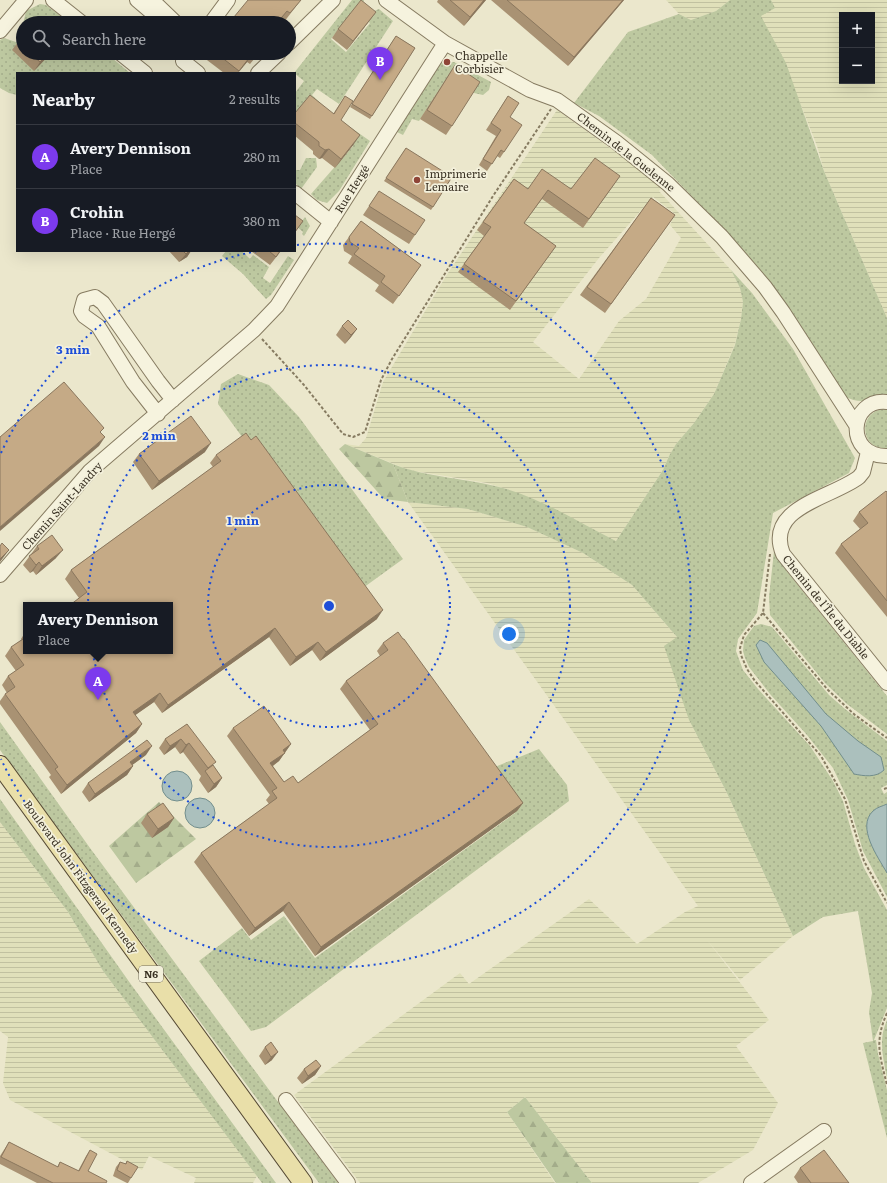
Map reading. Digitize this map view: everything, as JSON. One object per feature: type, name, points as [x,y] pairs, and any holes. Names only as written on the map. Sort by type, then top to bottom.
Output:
[{"type":"main road","name":"Boulevard John Fitzgerald Kennedy","points":[[0,765],[303,1183]]},
{"type":"main road","name":"Boulevard John Fitzgerald Kennedy","points":[[0,784],[288,1183]]},
{"type":"street","points":[[0,31],[26,0]]},
{"type":"street","points":[[53,0],[73,16]]},
{"type":"street","points":[[137,0],[156,16]]},
{"type":"street","points":[[152,0],[169,16]]},
{"type":"street","points":[[216,16],[228,0]]},
{"type":"street","points":[[296,36],[333,0]]},
{"type":"street","name":"Chemin de la Guelenne","points":[[386,0],[445,43],[530,90],[557,100],[652,170],[700,214],[722,237],[783,312],[856,425]]},
{"type":"street","name":"Rue Hergé","points":[[254,330],[277,306],[445,43]]},
{"type":"street","points":[[129,60],[144,72]]},
{"type":"street","points":[[184,60],[183,61],[197,72]]},
{"type":"street","points":[[259,72],[272,60]]},
{"type":"street","points":[[296,194],[332,222]]},
{"type":"street","points":[[158,414],[133,382],[98,326],[84,316],[81,311],[84,300],[95,297],[103,303],[173,400]]},
{"type":"street","name":"Chemin Saint-Landry","points":[[0,575],[90,471],[254,330]]},
{"type":"street","points":[[887,402],[876,402],[867,407],[858,418],[856,425],[857,436],[861,445],[868,452],[877,456],[887,456]]},
{"type":"street","points":[[841,403],[851,406],[867,407]]},
{"type":"street","points":[[779,537],[786,520],[796,510],[859,477],[863,472],[868,452]]},
{"type":"street","name":"Chemin de l'Île du Diable","points":[[779,537],[783,554],[887,683]]},
{"type":"street","points":[[286,1100],[348,1183]]},
{"type":"street","points":[[751,1183],[824,1131]]},
{"type":"path","points":[[254,330],[304,385],[343,434],[350,437],[361,435],[365,432],[381,380],[392,359],[493,196],[557,100]]},
{"type":"path","points":[[779,537],[769,556],[763,613],[748,629],[742,641],[740,648],[742,661],[755,680],[821,756],[830,769],[845,798],[864,861],[887,903]]},
{"type":"path","points":[[763,613],[828,690],[855,714],[887,738]]},
{"type":"path","points":[[887,1013],[882,1025],[878,1042],[887,1085]]},
{"type":"green space","points":[[352,0],[364,0],[360,14],[355,10],[331,39],[346,52],[370,23],[366,20],[374,11],[379,9],[393,21],[339,104],[317,89],[312,95],[333,115],[370,141],[339,191],[327,203],[317,200],[311,194],[353,146],[304,105],[296,114],[296,92],[304,81],[295,72]]},
{"type":"green space","points":[[666,0],[730,0],[716,11],[691,20],[679,14]]},
{"type":"green space","points":[[730,0],[771,0],[775,8],[761,16],[786,63],[824,171],[887,318],[887,396],[860,401],[844,396],[787,306],[735,241],[652,155],[599,116],[574,103],[628,32],[679,14],[691,20],[716,11]]},
{"type":"green space","points":[[771,0],[887,0],[887,318],[824,171],[817,146],[802,108],[760,16],[774,8]]},
{"type":"green space","points":[[40,4],[46,5],[61,16],[25,16],[26,11]]},
{"type":"green space","points":[[4,38],[16,42],[16,60],[114,60],[129,72],[16,72],[16,95],[0,88],[0,40]]},
{"type":"green space","points":[[454,62],[491,82],[489,90],[483,95],[474,93],[448,76],[419,121],[412,119],[403,135],[397,132],[441,63]]},
{"type":"green space","points":[[557,110],[663,186],[659,191],[731,270],[740,288],[743,302],[741,319],[735,344],[714,394],[694,423],[676,444],[663,470],[616,541],[538,501],[506,489],[487,483],[409,470],[345,444],[359,446],[366,438],[383,382],[446,276]],"holes":[[[653,197],[675,214],[670,225],[681,238],[646,299],[619,321],[579,379],[533,342],[599,258]]]},
{"type":"green space","points":[[306,158],[316,158],[317,167],[301,189],[296,184],[296,170],[300,170]]},
{"type":"green space","points":[[296,217],[302,221],[305,217],[310,226],[304,236],[302,234],[303,232],[296,226]]},
{"type":"green space","points":[[225,252],[243,252],[250,259],[253,255],[269,267],[263,278],[270,283],[288,256],[294,260],[271,295],[266,299],[243,274],[222,256]]},
{"type":"green space","points":[[731,270],[752,293],[793,349],[855,458],[849,473],[773,513],[757,613],[738,639],[736,651],[743,670],[758,689],[810,746],[833,781],[843,801],[855,844],[864,868],[887,910],[887,1008],[874,1040],[876,1040],[887,1090],[887,1138],[863,1043],[873,1041],[869,1012],[872,993],[858,911],[823,917],[793,936],[726,791],[689,720],[664,646],[677,637],[632,585],[583,553],[527,527],[468,509],[408,502],[393,464],[406,469],[503,488],[518,493],[547,505],[616,541],[663,470],[676,444],[694,423],[714,394],[735,345],[743,302],[740,288]]},
{"type":"green space","points":[[238,374],[269,385],[299,417],[403,559],[356,593],[218,404],[221,384]]},
{"type":"green space","points":[[887,409],[887,448],[877,447],[871,443],[867,436],[865,429],[867,421],[877,410]]},
{"type":"green space","points":[[345,444],[393,464],[408,502],[384,499],[339,449]]},
{"type":"green space","points":[[408,502],[468,509],[527,527],[583,553],[632,585],[677,637],[689,720],[726,791],[793,936],[740,980],[707,940],[769,1020],[736,1046],[778,1103],[753,1150],[698,1183],[592,1183],[525,1097],[507,1112],[555,1183],[360,1183],[294,1095],[460,973],[469,984],[589,899],[637,944],[685,912],[698,906]]},
{"type":"green space","points":[[774,551],[785,569],[887,696],[887,734],[847,704],[825,683],[770,615],[769,597]]},
{"type":"green space","points":[[761,624],[772,627],[829,695],[887,741],[887,785],[881,788],[884,794],[887,792],[887,897],[863,851],[848,800],[833,768],[749,667],[743,651],[744,640],[754,626]]},
{"type":"green space","points":[[0,722],[90,848],[338,1183],[319,1183],[0,750]]},
{"type":"green space","points":[[539,749],[567,785],[569,801],[266,1027],[251,1031],[199,961],[242,928],[251,940],[284,916],[315,958],[515,813],[485,771]]},
{"type":"green space","points":[[0,799],[130,983],[276,1183],[262,1183],[103,971],[68,912],[0,822]]},
{"type":"green space","points":[[159,802],[196,839],[136,883],[109,846]]},
{"type":"green space","points":[[0,822],[68,912],[103,971],[257,1176],[253,1183],[194,1183],[196,1178],[149,1156],[142,1170],[10,1100],[3,1083],[8,1037],[0,1031]]},
{"type":"green space","points":[[887,1020],[887,1078],[882,1041],[884,1027]]},
{"type":"green space","points":[[525,1097],[592,1183],[556,1183],[507,1112]]},
{"type":"shaded area","points":[[760,640],[767,643],[826,714],[858,741],[881,757],[884,770],[881,773],[866,776],[854,774],[821,726],[764,662],[756,645]]},
{"type":"shaded area","points":[[177,771],[188,775],[192,786],[188,797],[177,801],[166,797],[162,786],[166,775]]},
{"type":"shaded area","points":[[200,798],[211,802],[215,813],[211,824],[200,828],[189,824],[185,813],[189,802]]},
{"type":"shaded area","points":[[887,804],[887,873],[870,842],[867,825],[868,818],[873,811]]},
{"type":"building","points":[[248,0],[301,0],[290,13],[287,11],[283,16],[235,16]]},
{"type":"building","points":[[361,0],[376,12],[353,41],[338,29]]},
{"type":"building","points":[[450,0],[484,0],[470,17]]},
{"type":"building","points":[[507,0],[623,0],[574,57]]},
{"type":"building","points":[[396,36],[415,48],[372,116],[352,104]]},
{"type":"building","points":[[225,60],[248,60],[239,71]]},
{"type":"building","points":[[455,65],[480,82],[452,126],[427,110]]},
{"type":"building","points":[[310,95],[334,114],[345,96],[353,101],[341,120],[360,135],[341,159],[329,149],[325,150],[319,146],[319,142],[296,124],[296,112]]},
{"type":"building","points":[[508,96],[519,103],[510,117],[522,125],[504,152],[501,150],[492,164],[483,159],[501,130],[491,123]]},
{"type":"building","name":"Imprimerie Lemaire","points":[[406,148],[452,177],[433,207],[386,178]]},
{"type":"building","points":[[595,158],[620,176],[589,219],[548,190],[524,223],[556,246],[516,301],[464,264],[491,227],[483,222],[514,179],[528,189],[542,169],[571,189]]},
{"type":"building","points":[[379,191],[425,220],[415,235],[369,206]]},
{"type":"building","points":[[651,198],[675,215],[611,304],[587,287]]},
{"type":"building","points":[[296,216],[303,221],[296,231]]},
{"type":"building","points":[[361,221],[421,265],[399,296],[381,282],[385,276],[354,254],[359,248],[350,242],[349,237]]},
{"type":"building","points":[[270,252],[279,252],[276,257]]},
{"type":"building","points":[[348,320],[357,329],[351,335],[342,326]]},
{"type":"building","points":[[64,382],[104,428],[100,432],[105,437],[0,527],[0,437]]},
{"type":"building","points":[[191,416],[211,443],[159,481],[139,454]]},
{"type":"building","points":[[246,433],[251,440],[256,436],[383,610],[326,652],[318,642],[296,657],[275,628],[168,705],[160,693],[133,712],[142,724],[67,785],[55,769],[58,767],[5,694],[15,687],[8,676],[24,665],[11,647],[23,639],[23,654],[173,654],[173,602],[74,602],[87,592],[71,570],[221,461],[216,455]]},
{"type":"building","points":[[886,491],[887,601],[841,544],[868,523],[859,512]]},
{"type":"building","points":[[52,535],[63,550],[42,566],[39,562],[36,565],[29,556],[39,549],[37,546]]},
{"type":"building","points":[[2,543],[9,550],[0,559],[0,546]]},
{"type":"building","points":[[398,632],[523,803],[321,947],[289,902],[255,928],[201,853],[277,798],[272,791],[277,788],[233,728],[264,706],[291,744],[283,750],[285,753],[270,763],[284,782],[293,776],[298,783],[378,724],[346,681],[388,650],[383,643]]},
{"type":"building","points":[[187,724],[216,762],[208,768],[189,743],[186,745],[181,739],[170,746],[165,739]]},
{"type":"building","points":[[147,740],[152,746],[130,762],[133,766],[95,794],[88,783]]},
{"type":"building","points":[[213,765],[222,778],[214,784],[205,771]]},
{"type":"building","points":[[163,803],[174,818],[158,829],[147,814]]},
{"type":"building","points":[[271,1042],[278,1052],[271,1057],[265,1047]]},
{"type":"building","points":[[316,1060],[321,1066],[308,1076],[304,1069]]},
{"type":"building","points":[[9,1142],[58,1167],[60,1162],[79,1171],[90,1150],[97,1154],[88,1171],[107,1181],[106,1183],[53,1183],[1,1157]]},
{"type":"building","points":[[824,1150],[849,1183],[811,1183],[800,1168]]},
{"type":"building","points":[[127,1161],[138,1167],[131,1178],[117,1170],[120,1162],[126,1164]]},
{"type":"place","name":"Chappelle Corbisier","points":[[447,62]]},
{"type":"place","name":"Crohin","points":[[380,80]]},
{"type":"place","name":"Imprimerie Lemaire","points":[[417,180]]},
{"type":"place","name":"Avery Dennison","points":[[98,700]]}]
